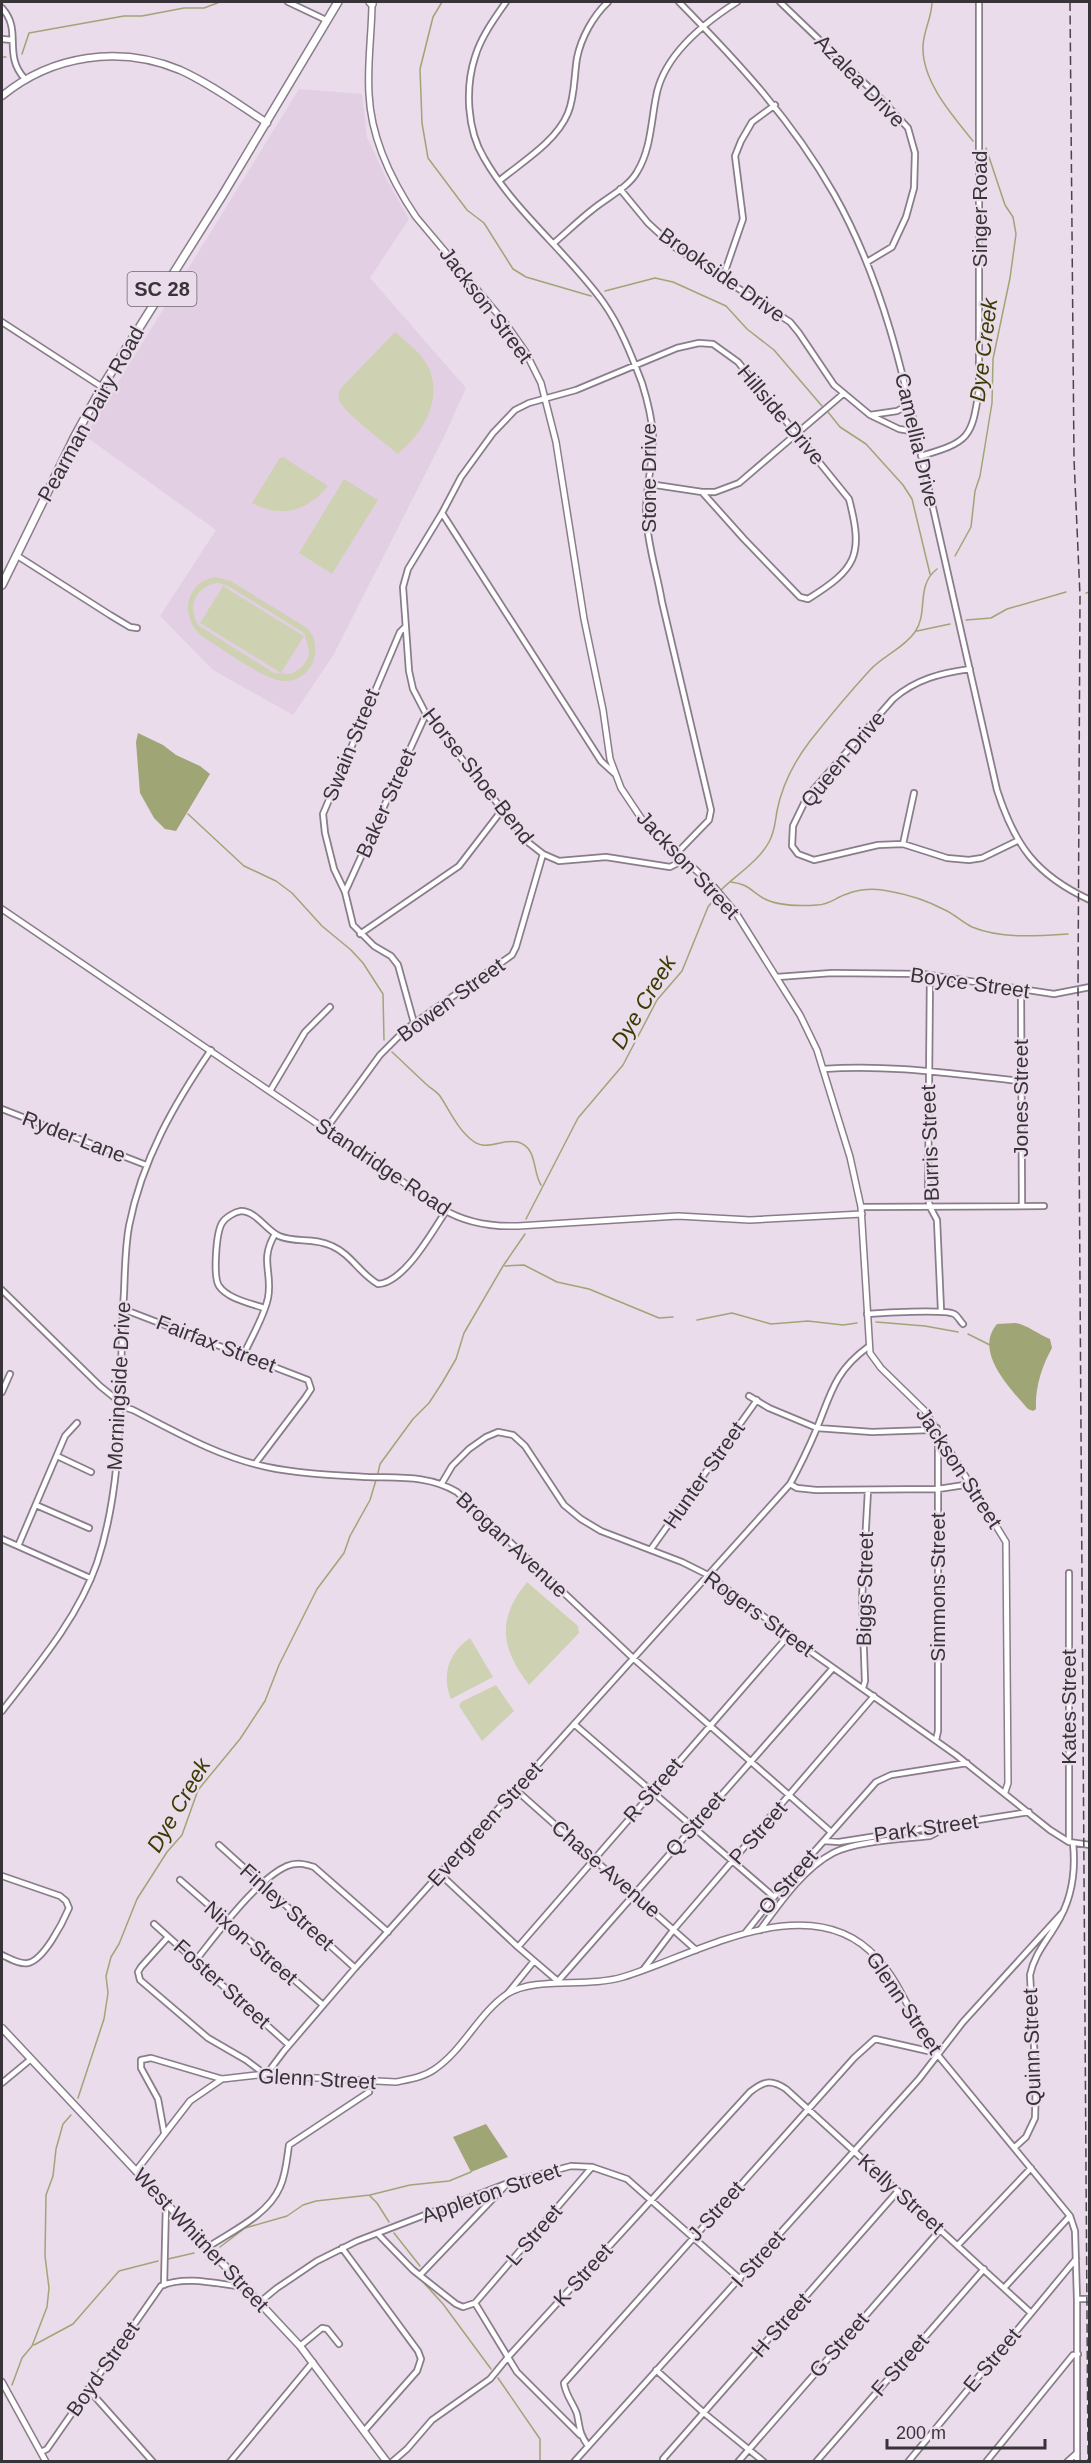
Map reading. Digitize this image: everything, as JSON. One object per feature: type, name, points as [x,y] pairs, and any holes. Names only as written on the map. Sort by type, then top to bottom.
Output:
[{"type":"highway","name":"Pearman Dairy Road","points":[[2,585],[75,436],[102,387],[267,123],[338,2]]},
{"type":"main road","points":[[2,96],[48,68],[78,59],[110,56],[139,58],[166,65],[194,77],[267,123]]},
{"type":"main road","name":"West Whitner Street","points":[[2,2028],[300,2346],[387,2462]]},
{"type":"street","points":[[288,2],[326,21]]},
{"type":"street","name":"Jackson Street","points":[[371,2],[369,94],[376,138],[387,166],[416,217],[515,337],[535,369],[546,399],[556,442],[584,619],[614,773],[629,802],[643,821],[726,901],[777,977],[808,1030],[823,1069],[850,1157],[861,1210],[868,1347],[874,1360],[915,1400],[937,1428],[1006,1542],[1008,1783],[1005,1792]]},
{"type":"street","name":"Stone Drive","points":[[506,2],[479,45],[471,73],[469,89],[472,122],[478,145],[483,158],[499,181],[554,243],[613,316],[642,385],[653,435],[646,511],[648,539],[711,810],[709,820],[676,854]]},
{"type":"street","points":[[499,181],[547,141],[564,120],[571,102],[577,56],[581,45],[590,24],[608,2]]},
{"type":"street","name":"Camellia Drive","points":[[679,2],[743,67],[795,132],[835,196],[867,262],[891,330],[997,790],[1017,841],[1029,856],[1057,882],[1089,900]]},
{"type":"street","points":[[554,243],[637,173],[650,138],[659,81],[674,57],[704,28],[737,2]]},
{"type":"street","name":"Azalea Drive","points":[[780,2],[908,128],[915,153],[915,188],[906,217],[892,247],[867,262]]},
{"type":"street","name":"Singer Road","points":[[921,456],[957,444],[966,436],[975,420],[979,388],[979,2]]},
{"type":"street","points":[[2,8],[10,19],[16,70],[25,80]]},
{"type":"street","points":[[2,39],[12,40]]},
{"type":"street","points":[[723,277],[743,219],[735,156],[752,122],[775,105]]},
{"type":"street","name":"Brookside Drive","points":[[620,189],[648,223],[673,246],[790,322],[800,333],[834,385],[843,394],[870,415],[899,429],[916,432]]},
{"type":"street","points":[[2,322],[102,387]]},
{"type":"street","name":"Hillside Drive","points":[[442,513],[461,477],[505,419],[529,403],[576,390],[677,348],[699,343],[712,344],[738,362],[849,499],[853,514],[855,552],[849,568],[837,581],[808,599],[800,597],[702,492]]},
{"type":"street","points":[[649,484],[715,492],[739,483],[843,394]]},
{"type":"street","points":[[870,415],[897,411],[909,404]]},
{"type":"street","points":[[442,513],[601,761],[614,773]]},
{"type":"street","name":"Horse Shoe Bend","points":[[442,513],[405,574],[403,587],[409,671],[413,689],[426,714],[529,843],[543,854],[560,861],[606,857],[670,867],[684,860]]},
{"type":"street","points":[[16,555],[110,615],[130,627],[137,628]]},
{"type":"street","name":"Swain Street","points":[[360,934],[353,925],[345,891],[334,869],[323,814],[376,684],[400,632],[405,627]]},
{"type":"street","name":"Queen Drive","points":[[970,669],[928,678],[908,687],[893,699],[807,797],[793,826],[792,846],[798,854],[814,860],[878,845],[903,844],[958,860],[982,858],[1017,841]]},
{"type":"street","name":"Baker Street","points":[[345,891],[426,714]]},
{"type":"street","points":[[903,844],[914,793]]},
{"type":"street","points":[[414,1023],[398,965],[391,956],[360,934],[459,866],[502,810]]},
{"type":"street","name":"Bowen Street","points":[[326,1130],[380,1055],[414,1023],[512,955],[543,854]]},
{"type":"street","name":"Standridge Road","points":[[2,909],[446,1211],[474,1223],[493,1227],[678,1216],[750,1221],[861,1210]]},
{"type":"street","name":"Boyce Street","points":[[777,977],[832,973],[930,975],[1054,994],[1089,987]]},
{"type":"street","name":"Burris Street","points":[[930,975],[928,1071],[930,1207],[937,1220],[941,1310]]},
{"type":"street","name":"Jones Street","points":[[1021,990],[1022,1206]]},
{"type":"street","points":[[270,1091],[305,1032],[330,1006]]},
{"type":"street","name":"Morningside Drive","points":[[2,1711],[68,1621],[96,1564],[112,1502],[118,1461],[123,1309],[129,1227],[146,1165],[176,1103],[211,1050]]},
{"type":"street","points":[[823,1069],[856,1067],[928,1071],[1020,1081]]},
{"type":"street","name":"Ryder Lane","points":[[2,1109],[146,1165]]},
{"type":"street","points":[[861,1210],[1044,1206]]},
{"type":"street","points":[[264,1308],[228,1294],[219,1287],[216,1277],[219,1232],[222,1222],[231,1215],[240,1211],[249,1213],[275,1234],[293,1239],[313,1239],[333,1246],[350,1258],[372,1281],[384,1284],[411,1261],[446,1211]]},
{"type":"street","points":[[244,1354],[264,1308],[268,1289],[267,1251],[275,1234]]},
{"type":"street","name":"Brogan Avenue","points":[[2,1290],[121,1404],[212,1450],[255,1464],[321,1475],[413,1478],[442,1483],[457,1492],[634,1659],[831,1832]]},
{"type":"street","name":"Fairfax Street","points":[[123,1309],[308,1380],[311,1389],[255,1464]]},
{"type":"street","points":[[867,1314],[931,1313],[941,1310],[955,1314],[963,1324]]},
{"type":"street","name":"Evergreen Street","points":[[266,2075],[289,2044],[355,1968],[790,1484],[817,1428],[837,1378],[847,1364],[868,1347]]},
{"type":"street","points":[[2,1392],[10,1374]]},
{"type":"street","points":[[749,1396],[817,1428],[872,1432],[922,1431],[937,1428]]},
{"type":"street","name":"Hunter Street","points":[[651,1550],[757,1400]]},
{"type":"street","points":[[18,1546],[65,1437],[77,1423]]},
{"type":"street","name":"Rogers Street","points":[[442,1483],[452,1466],[469,1449],[486,1437],[498,1432],[513,1435],[525,1446],[564,1505],[601,1531],[708,1575],[833,1668],[936,1740],[1071,1842],[1089,1845]]},
{"type":"street","name":"Simmons Street","points":[[936,1740],[938,1731],[938,1439],[940,1434]]},
{"type":"street","points":[[57,1456],[91,1472]]},
{"type":"street","points":[[790,1484],[797,1488],[816,1490],[938,1489],[971,1484]]},
{"type":"street","name":"Biggs Street","points":[[863,1688],[865,1681],[862,1563],[868,1490]]},
{"type":"street","points":[[36,1505],[88,1528]]},
{"type":"street","points":[[2,1539],[90,1578]]},
{"type":"street","name":"Kates Street","points":[[1069,1573],[1071,1842]]},
{"type":"street","name":"R Street","points":[[518,1947],[789,1634]]},
{"type":"street","name":"Q Street","points":[[560,1982],[634,1894],[833,1668]]},
{"type":"street","name":"P Street","points":[[643,1970],[674,1929],[874,1696]]},
{"type":"street","points":[[574,1724],[774,1897]]},
{"type":"street","name":"O Street","points":[[746,1932],[867,1790],[882,1778],[967,1763]]},
{"type":"street","name":"Chase Avenue","points":[[516,1790],[696,1950]]},
{"type":"street","name":"Park Street","points":[[824,1841],[839,1842],[1029,1812]]},
{"type":"street","points":[[760,1930],[792,1889],[834,1852],[857,1846],[930,1836],[936,1833],[937,1826]]},
{"type":"street","name":"Quinn Street","points":[[1015,2147],[1026,2137],[1035,2118],[1036,2081],[1029,1987],[1033,1962],[1064,1912],[1074,1878],[1071,1842]]},
{"type":"street","name":"Finley Street","points":[[219,1845],[355,1968]]},
{"type":"street","points":[[196,1960],[262,1884],[293,1864],[304,1863],[314,1867],[335,1883],[388,1932]]},
{"type":"street","points":[[440,1874],[518,1947],[560,1982]]},
{"type":"street","points":[[2,1875],[60,1896],[69,1908],[62,1925],[33,1962],[25,1964],[2,1955]]},
{"type":"street","name":"Nixon Street","points":[[180,1880],[323,2005]]},
{"type":"street","name":"I Street","points":[[574,2462],[919,2079],[937,2054],[1012,1966],[1064,1912]]},
{"type":"street","name":"Foster Street","points":[[154,1924],[289,2044]]},
{"type":"street","name":"Glenn Street","points":[[136,2171],[190,2101],[222,2079],[266,2075],[396,2082],[418,2077],[435,2070],[494,2005],[516,1989],[560,1982],[602,1983],[746,1932],[815,1926],[847,1935],[879,1959],[924,2037],[1070,2216],[1075,2231],[1076,2259],[1077,2462]]},
{"type":"street","points":[[168,1937],[141,1967],[138,1972],[140,1980],[207,2038],[246,2060],[266,2075]]},
{"type":"street","name":"Glenn Street","points":[[506,1995],[534,1961]]},
{"type":"street","name":"J Street","points":[[588,2446],[580,2435],[577,2414],[564,2389],[564,2383],[693,2238],[854,2058],[875,2039],[937,2054]]},
{"type":"street","points":[[164,2132],[158,2099],[141,2068],[140,2062],[143,2058],[151,2058],[222,2079]]},
{"type":"street","points":[[2,2083],[31,2059]]},
{"type":"street","name":"Kelly Street","points":[[769,2081],[774,2081],[786,2089],[1031,2313]]},
{"type":"street","name":"K Street","points":[[392,2462],[407,2449],[432,2420],[495,2375],[508,2356],[750,2092],[769,2081]]},
{"type":"street","points":[[208,2247],[251,2219],[273,2198],[280,2186],[289,2145],[369,2092]]},
{"type":"street","name":"Appleton Street","points":[[260,2302],[285,2283],[342,2248],[508,2183],[571,2166],[592,2167],[627,2179],[740,2279]]},
{"type":"street","name":"L Street","points":[[475,2303],[592,2167]]},
{"type":"street","points":[[958,2245],[1031,2168]]},
{"type":"street","points":[[420,2276],[508,2183]]},
{"type":"street","name":"H Street","points":[[664,2460],[898,2191]]},
{"type":"street","points":[[166,2204],[164,2285],[170,2282],[197,2281],[246,2287]]},
{"type":"street","points":[[1004,2288],[1070,2216]]},
{"type":"street","name":"G Street","points":[[738,2462],[941,2229]]},
{"type":"street","points":[[378,2234],[420,2276],[456,2304],[463,2307],[475,2303],[517,2372],[580,2435]]},
{"type":"street","points":[[342,2248],[418,2351],[421,2359],[417,2371],[364,2431]]},
{"type":"street","name":"E Street","points":[[908,2462],[1076,2259]]},
{"type":"street","name":"F Street","points":[[816,2462],[984,2269]]},
{"type":"street","name":"Boyd Street","points":[[41,2452],[47,2449],[87,2389],[164,2285]]},
{"type":"street","points":[[1077,2299],[1089,2299]]},
{"type":"street","points":[[300,2346],[322,2328],[327,2329],[339,2344]]},
{"type":"street","points":[[986,2462],[1073,2355],[1078,2354]]},
{"type":"street","points":[[230,2462],[313,2362]]},
{"type":"street","points":[[656,2370],[764,2462]]},
{"type":"street","points":[[2,2382],[46,2462]]},
{"type":"street","points":[[87,2389],[153,2462]]},
{"type":"street","points":[[1067,2462],[1077,2453]]},
{"type":"shaded area","points":[[299,89],[362,94],[367,137],[387,180],[409,219],[370,278],[466,388],[444,437],[334,654],[293,715],[213,670],[160,616],[216,530],[85,436]]},
{"type":"shaded area","points":[[395,332],[422,357],[430,370],[433,383],[433,397],[425,422],[408,445],[398,454],[350,414],[338,396],[341,388]]},
{"type":"shaded area","points":[[283,457],[328,486],[312,501],[293,510],[273,511],[252,503],[279,459]]},
{"type":"shaded area","points":[[344,479],[378,500],[332,574],[299,553]]},
{"type":"shaded area","points":[[215,577],[231,581],[307,628],[314,638],[315,650],[312,664],[305,674],[295,680],[277,680],[249,667],[200,635],[194,627],[188,609],[192,593],[205,580]],"holes":[[[218,583],[228,586],[304,633],[309,656],[302,667],[291,674],[274,673],[198,625],[193,611],[199,593],[204,588]]]},
{"type":"shaded area","points":[[223,586],[304,636],[281,673],[200,623]]},
{"type":"shaded area","points":[[138,733],[200,766],[210,774],[176,831],[165,829],[154,818],[140,793],[136,742]]},
{"type":"shaded area","points":[[1016,1323],[1050,1339],[1052,1348],[1040,1377],[1036,1409],[1033,1411],[1028,1409],[1004,1381],[997,1370],[989,1346],[991,1335],[997,1324]]},
{"type":"shaded area","points":[[527,1582],[578,1626],[579,1633],[529,1685],[513,1659],[506,1634],[510,1609]]},
{"type":"shaded area","points":[[470,1638],[493,1677],[451,1699],[447,1681],[449,1665],[457,1650]]},
{"type":"shaded area","points":[[496,1685],[514,1711],[482,1741],[459,1706],[461,1702]]},
{"type":"shaded area","points":[[486,2124],[508,2157],[471,2172],[453,2137]]},
{"type":"waterway","points":[[22,54],[29,33],[124,16],[142,16],[184,8],[204,8],[220,2]]},
{"type":"waterway","points":[[442,2],[433,17],[420,69],[422,123],[428,158],[467,210],[484,223],[513,269],[526,277],[591,296]]},
{"type":"waterway","name":"Dye Creek","points":[[932,2],[931,14],[924,35],[924,60],[940,98],[973,141]]},
{"type":"waterway","name":"Dye Creek","points":[[955,556],[971,527],[975,491],[980,476],[992,403],[993,359],[1010,278],[1016,234],[1013,217],[1005,205],[986,148]]},
{"type":"waterway","points":[[605,291],[655,278],[673,282],[726,306],[747,329],[774,350],[822,406]]},
{"type":"waterway","points":[[828,412],[840,427],[866,444],[903,485],[912,499],[930,574]]},
{"type":"waterway","name":"Dye Creek","points":[[721,890],[753,862],[769,842],[785,783],[810,741],[870,670],[905,643],[915,632],[921,616],[926,583],[937,569]]},
{"type":"waterway","points":[[966,620],[991,618],[1007,609],[1066,592]]},
{"type":"waterway","points":[[1086,593],[1090,592]]},
{"type":"waterway","points":[[917,631],[950,624]]},
{"type":"waterway","points":[[188,814],[244,866],[276,881],[292,893],[322,926],[363,963],[383,994],[384,1040]]},
{"type":"waterway","points":[[731,882],[745,886],[769,901],[797,905],[826,904],[852,892],[883,890],[931,904],[983,931],[1019,936],[1068,934]]},
{"type":"waterway","name":"Dye Creek","points":[[526,1219],[578,1118],[623,1065],[657,1000],[682,971],[708,907],[718,894]]},
{"type":"waterway","points":[[392,1052],[438,1094],[459,1126],[473,1141],[484,1145],[512,1141],[529,1149],[541,1185]]},
{"type":"waterway","name":"Dye Creek","points":[[378,1473],[380,1464],[413,1419],[429,1403],[442,1383],[456,1359],[464,1333],[503,1266],[525,1234]]},
{"type":"waterway","points":[[505,1266],[524,1265],[557,1282],[589,1289],[659,1318],[673,1317]]},
{"type":"waterway","points":[[697,1320],[732,1313],[771,1324],[808,1321],[843,1325],[857,1323]]},
{"type":"waterway","points":[[876,1322],[925,1326],[958,1332]]},
{"type":"waterway","points":[[968,1334],[990,1345]]},
{"type":"waterway","name":"Dye Creek","points":[[78,2098],[104,2019],[108,1993],[106,1976],[111,1957],[119,1944],[137,1899],[167,1852],[182,1835],[198,1790],[240,1739],[265,1701],[279,1665],[317,1589],[344,1553],[350,1536],[370,1500],[376,1480]]},
{"type":"waterway","name":"Dye Creek","points":[[12,2385],[22,2358],[32,2346],[47,2307],[49,2288],[45,2256],[46,2195],[53,2176],[56,2149],[63,2124],[71,2115]]},
{"type":"waterway","points":[[220,2247],[245,2228],[287,2216],[303,2205],[316,2201],[370,2195],[410,2185],[449,2181],[471,2172]]},
{"type":"waterway","points":[[370,2196],[389,2222]]},
{"type":"waterway","points":[[394,2233],[420,2266]]},
{"type":"waterway","points":[[168,2259],[194,2253]]},
{"type":"waterway","points":[[34,2345],[73,2324],[119,2271],[158,2261]]},
{"type":"waterway","points":[[423,2282],[443,2304],[491,2369]]},
{"type":"waterway","points":[[498,2378],[540,2439],[540,2462]]},
{"type":"railway","points":[[1070,2],[1074,459],[1080,596],[1078,990],[1088,2462]]}]
